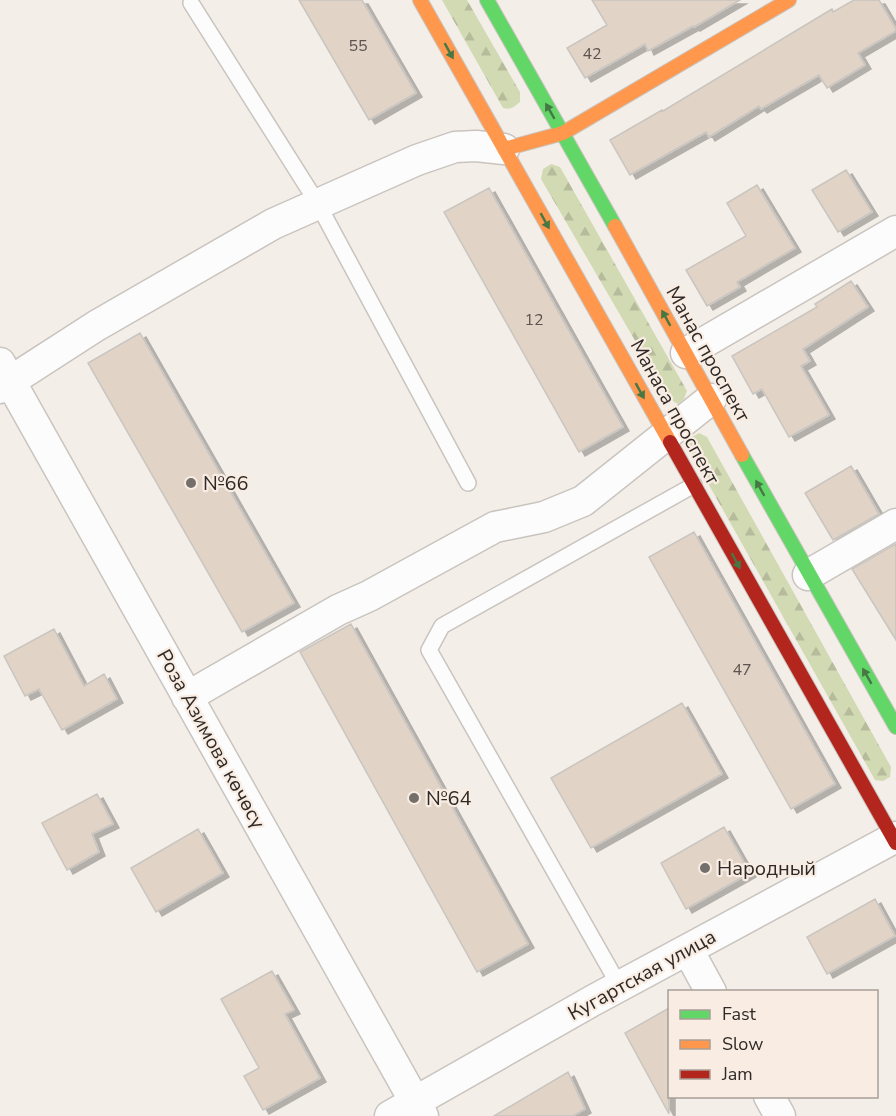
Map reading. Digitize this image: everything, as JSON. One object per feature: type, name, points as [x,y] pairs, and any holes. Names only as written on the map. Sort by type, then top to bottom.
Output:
[{"type":"main road","name":"Манаса проспект","points":[[420,0],[895,839]]},
{"type":"main road","name":"Манас проспект","points":[[487,0],[808,575],[896,727]]},
{"type":"main road","points":[[504,148],[563,133],[789,0]]},
{"type":"street","points":[[4,377],[273,224],[417,160],[455,147],[504,148]]},
{"type":"street","points":[[686,353],[896,231]]},
{"type":"street","name":"Роза Азимова көчөсү","points":[[4,377],[187,697],[409,1111]]},
{"type":"street","points":[[187,697],[338,610],[369,596],[495,528],[544,516],[583,501],[711,399]]},
{"type":"street","points":[[808,575],[896,524]]},
{"type":"street","name":"Кугартская улица","points":[[409,1111],[592,1001],[895,839]]},
{"type":"street","points":[[688,950],[710,990]]},
{"type":"street","points":[[771,1098],[780,1116]]},
{"type":"lane","points":[[191,3],[318,204],[468,483]]},
{"type":"lane","points":[[620,987],[429,650],[442,626],[693,485]]},
{"type":"green space","points":[[442,0],[467,0],[520,92],[520,102],[514,107],[503,108]]},
{"type":"green space","points":[[551,164],[560,167],[687,391],[684,399],[678,404],[669,399],[541,179],[543,169]]},
{"type":"green space","points":[[699,433],[707,437],[891,767],[890,777],[883,781],[875,780],[687,446],[692,437]]},
{"type":"building","points":[[299,0],[362,0],[416,93],[369,120]]},
{"type":"building","points":[[592,0],[740,0],[648,51],[645,44],[585,78],[567,48],[607,25]]},
{"type":"building","points":[[854,0],[879,0],[896,29],[858,53],[865,65],[827,88],[819,75],[761,109],[759,106],[709,137],[706,132],[630,175],[610,140],[663,111],[832,9],[833,12]]},
{"type":"building","points":[[846,170],[872,212],[838,232],[812,190]]},
{"type":"building","points":[[757,185],[795,248],[737,282],[740,287],[707,306],[686,270],[746,236],[727,203]]},
{"type":"building","points":[[489,188],[623,427],[579,452],[444,212]]},
{"type":"building","points":[[851,281],[868,307],[803,349],[810,361],[801,366],[829,415],[789,437],[762,389],[753,394],[732,356],[817,307],[815,304]]},
{"type":"building","name":"№66","points":[[140,333],[294,603],[242,632],[88,363]]},
{"type":"building","points":[[851,466],[879,514],[833,540],[805,493]]},
{"type":"building","points":[[694,532],[835,784],[791,809],[649,557]]},
{"type":"building","points":[[896,544],[896,640],[852,569]]},
{"type":"building","name":"№64","points":[[351,624],[528,944],[477,972],[300,652]]},
{"type":"building","points":[[54,629],[84,686],[104,674],[117,699],[62,730],[39,689],[25,696],[4,656]]},
{"type":"building","points":[[682,703],[722,774],[591,848],[551,778]]},
{"type":"building","points":[[97,794],[113,824],[92,834],[99,852],[67,870],[42,823]]},
{"type":"building","name":"Народный","points":[[724,827],[750,873],[686,909],[661,863]]},
{"type":"building","points":[[198,829],[223,873],[156,912],[131,868]]},
{"type":"building","points":[[875,899],[895,936],[827,974],[807,937]]},
{"type":"building","points":[[272,971],[294,1010],[285,1014],[320,1078],[263,1110],[244,1076],[259,1068],[221,999]]},
{"type":"building","points":[[668,1009],[669,1114],[625,1033]]},
{"type":"building","points":[[568,1072],[585,1109],[573,1116],[494,1116]]},
{"type":"traffic: fast","points":[[487,0],[615,226]]},
{"type":"traffic: fast","points":[[742,455],[896,727]]},
{"type":"traffic: slow","points":[[420,0],[670,442]]},
{"type":"traffic: slow","points":[[504,149],[563,133],[789,0]]},
{"type":"traffic: slow","points":[[615,226],[742,455]]},
{"type":"traffic: jam","points":[[670,442],[896,843]]},
{"type":"place","name":"№66","points":[[191,483]]},
{"type":"place","name":"№64","points":[[414,798]]},
{"type":"place","name":"Народный","points":[[705,868]]}]
